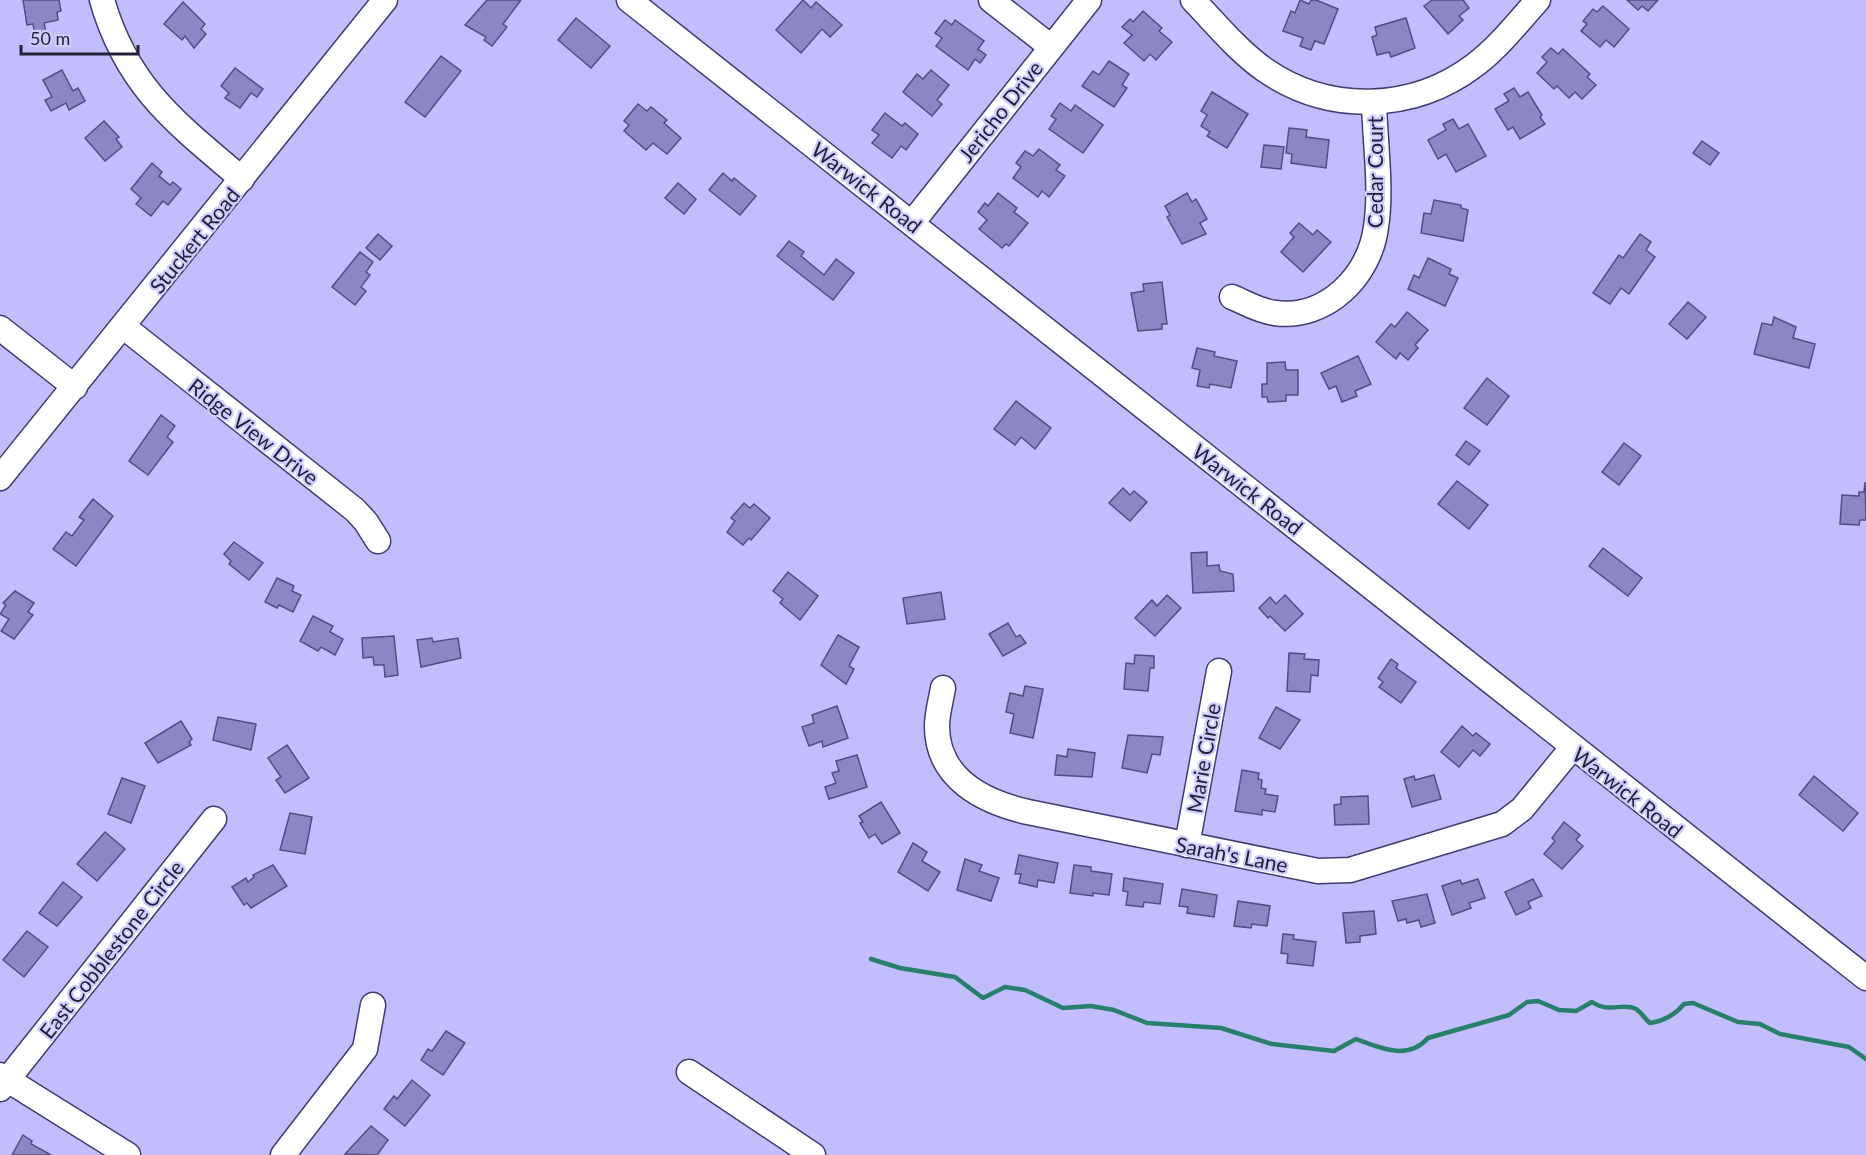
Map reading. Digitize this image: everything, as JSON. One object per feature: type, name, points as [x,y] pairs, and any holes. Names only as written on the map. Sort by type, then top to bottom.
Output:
[{"type":"street","points":[[102,0],[122,54],[149,95],[173,121],[242,179]]},
{"type":"street","name":"Stuckert Road","points":[[0,478],[124,327],[385,0]]},
{"type":"street","name":"Warwick Road","points":[[629,0],[1572,748],[1866,978]]},
{"type":"street","points":[[991,0],[1051,47]]},
{"type":"street","name":"Jericho Drive","points":[[912,223],[1089,0]]},
{"type":"street","points":[[1193,0],[1243,52],[1281,80],[1307,92],[1335,99],[1374,103],[1395,101],[1426,92],[1456,78],[1483,59],[1539,0]]},
{"type":"street","name":"Cedar Court","points":[[1232,297],[1259,309],[1277,313],[1315,309],[1339,295],[1362,267],[1376,229],[1374,103]]},
{"type":"street","name":"Ridge View Drive","points":[[124,327],[355,510],[378,541]]},
{"type":"street","points":[[0,328],[75,387]]},
{"type":"street","name":"Marie Circle","points":[[1187,844],[1219,671]]},
{"type":"street","name":"Sarah's Lane","points":[[943,688],[937,725],[939,740],[949,767],[974,792],[1002,806],[1318,871],[1350,870],[1502,824],[1522,809],[1572,748]]},
{"type":"street","name":"East Cobblestone Circle","points":[[2,1081],[214,819]]},
{"type":"street","points":[[283,1155],[365,1049],[373,1005]]},
{"type":"street","points":[[689,1072],[813,1155]]},
{"type":"street","points":[[2,1081],[128,1155]]},
{"type":"building","points":[[23,0],[59,0],[61,11],[57,12],[58,20],[44,23],[46,32],[35,34],[33,24],[27,25]]},
{"type":"building","points":[[487,0],[521,0],[503,24],[507,27],[492,46],[484,40],[486,37],[465,25]]},
{"type":"building","points":[[803,0],[811,8],[816,2],[842,25],[830,37],[822,29],[801,53],[776,30]]},
{"type":"building","points":[[1300,0],[1309,4],[1311,0],[1316,0],[1338,9],[1324,44],[1315,41],[1311,50],[1300,46],[1303,38],[1283,31],[1291,11],[1295,13]]},
{"type":"building","points":[[1432,0],[1463,0],[1469,8],[1459,16],[1463,20],[1448,34],[1424,6]]},
{"type":"building","points":[[1627,0],[1658,0],[1648,11],[1642,6],[1638,10]]},
{"type":"building","points":[[183,2],[205,24],[201,29],[206,34],[194,48],[185,36],[182,40],[164,24]]},
{"type":"building","points":[[1603,6],[1629,29],[1614,47],[1606,40],[1600,47],[1581,31],[1587,24],[1583,21],[1593,9],[1597,12]]},
{"type":"building","points":[[1143,11],[1162,28],[1159,31],[1172,42],[1156,60],[1150,54],[1144,61],[1124,43],[1132,35],[1122,27],[1130,19],[1133,22]]},
{"type":"building","points":[[576,18],[610,46],[591,68],[558,40]]},
{"type":"building","points":[[1406,18],[1415,48],[1391,57],[1389,52],[1377,55],[1372,37],[1377,35],[1375,27]]},
{"type":"building","points":[[945,20],[952,25],[955,20],[984,41],[978,49],[986,55],[980,63],[975,59],[968,70],[936,46],[942,38],[935,33]]},
{"type":"building","points":[[1551,48],[1558,54],[1563,49],[1590,74],[1587,77],[1596,85],[1582,99],[1575,92],[1569,98],[1557,86],[1554,89],[1537,73],[1547,62],[1542,57]]},
{"type":"building","points":[[441,56],[461,71],[425,117],[405,102]]},
{"type":"building","points":[[1109,61],[1129,74],[1122,85],[1127,88],[1114,107],[1082,86],[1093,71],[1099,75]]},
{"type":"building","points":[[235,68],[263,89],[257,97],[251,93],[240,108],[225,98],[229,93],[221,86]]},
{"type":"building","points":[[62,70],[73,91],[78,88],[85,101],[69,110],[66,103],[51,111],[45,100],[52,97],[43,80]]},
{"type":"building","points":[[931,70],[949,85],[937,100],[942,104],[932,116],[903,92],[917,74],[923,79]]},
{"type":"building","points":[[1514,88],[1520,97],[1528,92],[1545,124],[1520,139],[1513,127],[1508,130],[1495,109],[1509,101],[1504,94]]},
{"type":"building","points":[[1212,92],[1248,114],[1227,148],[1207,136],[1210,132],[1201,126],[1207,115],[1201,111]]},
{"type":"building","points":[[1060,103],[1071,111],[1075,105],[1103,125],[1083,153],[1049,129],[1056,119],[1051,116]]},
{"type":"building","points":[[638,104],[647,111],[651,107],[667,120],[664,123],[681,138],[667,154],[653,143],[646,150],[624,131],[629,125],[624,121]]},
{"type":"building","points":[[885,113],[902,126],[905,123],[918,134],[906,150],[901,146],[892,158],[872,143],[879,135],[872,130]]},
{"type":"building","points":[[1453,119],[1459,129],[1468,124],[1486,156],[1456,172],[1446,154],[1438,159],[1428,140],[1446,130],[1443,124]]},
{"type":"building","points":[[104,121],[119,137],[116,139],[122,147],[105,161],[85,138]]},
{"type":"building","points":[[1289,128],[1307,130],[1306,137],[1329,140],[1326,168],[1291,163],[1292,154],[1286,153]]},
{"type":"building","points":[[1702,141],[1719,153],[1710,165],[1693,153]]},
{"type":"building","points":[[1264,145],[1284,147],[1281,169],[1261,167]]},
{"type":"building","points":[[1039,149],[1060,165],[1056,170],[1065,176],[1049,197],[1042,191],[1038,197],[1013,178],[1021,167],[1016,163],[1025,151],[1033,156]]},
{"type":"building","points":[[152,163],[162,172],[159,176],[170,185],[173,182],[181,189],[168,205],[163,201],[151,216],[136,204],[141,198],[131,189]]},
{"type":"building","points":[[723,173],[732,181],[734,178],[756,196],[740,215],[709,190]]},
{"type":"building","points":[[678,183],[696,199],[684,214],[665,198]]},
{"type":"building","points":[[998,193],[1017,208],[1014,212],[1028,223],[1009,246],[1006,244],[1002,248],[979,229],[987,220],[978,212],[985,203],[988,206]]},
{"type":"building","points":[[1187,193],[1192,202],[1196,199],[1207,219],[1200,223],[1206,234],[1182,244],[1167,217],[1170,215],[1165,206]]},
{"type":"building","points":[[1434,200],[1461,205],[1461,208],[1468,210],[1463,241],[1421,233],[1424,213],[1431,214]]},
{"type":"building","points":[[1299,223],[1313,235],[1317,230],[1331,242],[1303,272],[1281,252],[1294,237],[1290,233]]},
{"type":"building","points":[[378,234],[392,246],[380,260],[366,248]]},
{"type":"building","points":[[1640,234],[1651,242],[1646,250],[1655,257],[1629,294],[1621,288],[1610,304],[1593,293],[1619,255],[1623,258]]},
{"type":"building","points":[[789,241],[804,252],[801,256],[824,275],[836,259],[854,273],[833,300],[777,256]]},
{"type":"building","points":[[360,252],[373,262],[366,272],[370,275],[361,287],[366,291],[355,305],[332,287]]},
{"type":"building","points":[[1428,258],[1451,269],[1449,274],[1458,278],[1445,306],[1408,289],[1414,275],[1419,278]]},
{"type":"building","points":[[1162,282],[1167,324],[1162,324],[1162,329],[1138,331],[1131,293],[1144,291],[1143,284]]},
{"type":"building","points":[[1688,302],[1706,317],[1687,339],[1669,324]]},
{"type":"building","points":[[1407,312],[1428,330],[1415,345],[1418,348],[1408,360],[1400,353],[1396,359],[1376,342],[1391,324],[1395,327]]},
{"type":"building","points":[[1774,317],[1796,327],[1793,338],[1815,344],[1809,368],[1754,354],[1762,323],[1772,325]]},
{"type":"building","points":[[1197,348],[1215,352],[1214,356],[1237,361],[1231,388],[1210,384],[1209,388],[1197,386],[1200,370],[1192,368]]},
{"type":"building","points":[[1358,356],[1371,384],[1355,391],[1357,396],[1342,402],[1336,386],[1329,389],[1321,373]]},
{"type":"building","points":[[1285,362],[1286,370],[1298,370],[1298,395],[1286,395],[1286,401],[1268,402],[1267,397],[1262,397],[1262,384],[1267,384],[1267,363]]},
{"type":"building","points":[[1487,378],[1509,396],[1487,425],[1464,408]]},
{"type":"building","points":[[1016,401],[1051,428],[1035,449],[1021,437],[1015,445],[994,429]]},
{"type":"building","points":[[161,415],[175,426],[167,437],[173,442],[148,475],[129,461]]},
{"type":"building","points":[[1466,441],[1480,451],[1469,465],[1456,455]]},
{"type":"building","points":[[1624,443],[1641,456],[1619,485],[1602,472]]},
{"type":"building","points":[[1457,481],[1488,505],[1469,529],[1438,504]]},
{"type":"building","points":[[1865,482],[1866,520],[1860,520],[1859,525],[1840,524],[1842,495],[1859,496],[1859,492],[1864,492]]},
{"type":"building","points":[[1123,488],[1130,495],[1134,491],[1147,502],[1130,521],[1109,503]]},
{"type":"building","points":[[93,499],[113,516],[76,566],[53,549],[66,532],[72,536],[84,520],[79,517]]},
{"type":"building","points":[[744,503],[750,508],[754,504],[770,518],[751,540],[749,538],[743,545],[727,532],[735,521],[731,518]]},
{"type":"building","points":[[234,542],[263,563],[249,580],[229,564],[231,561],[224,554]]},
{"type":"building","points":[[1603,548],[1642,578],[1628,596],[1589,566]]},
{"type":"building","points":[[1207,552],[1207,566],[1219,565],[1220,571],[1233,574],[1234,591],[1193,593],[1191,553]]},
{"type":"building","points":[[788,572],[818,596],[800,620],[780,603],[783,599],[773,591]]},
{"type":"building","points":[[277,578],[294,586],[292,591],[301,595],[293,612],[279,605],[277,608],[265,602]]},
{"type":"building","points":[[15,591],[34,603],[28,612],[33,615],[14,639],[1,631],[9,619],[0,614],[6,605],[3,603]]},
{"type":"building","points":[[941,592],[945,619],[907,624],[903,598]]},
{"type":"building","points":[[1167,595],[1181,608],[1155,636],[1135,618],[1152,600],[1157,606]]},
{"type":"building","points":[[1285,595],[1303,614],[1285,631],[1259,608],[1270,597],[1276,604]]},
{"type":"building","points":[[313,616],[333,626],[330,632],[343,639],[335,655],[321,647],[318,651],[300,641]]},
{"type":"building","points":[[1008,623],[1016,637],[1020,635],[1026,643],[1003,656],[989,634]]},
{"type":"building","points":[[838,635],[859,647],[849,666],[854,669],[846,684],[821,665]]},
{"type":"building","points":[[394,636],[398,675],[385,677],[384,665],[374,665],[373,657],[363,658],[362,638]]},
{"type":"building","points":[[432,638],[433,642],[458,638],[461,658],[421,667],[417,640]]},
{"type":"building","points":[[1289,653],[1305,654],[1304,659],[1319,660],[1318,676],[1311,675],[1310,692],[1287,691]]},
{"type":"building","points":[[1135,655],[1154,656],[1154,668],[1150,668],[1148,691],[1124,689],[1126,663],[1134,664]]},
{"type":"building","points":[[1391,659],[1398,664],[1396,668],[1416,682],[1401,703],[1379,687],[1383,682],[1378,678]]},
{"type":"building","points":[[1025,686],[1043,689],[1033,738],[1010,733],[1014,714],[1006,712],[1010,693],[1023,696]]},
{"type":"building","points":[[837,706],[848,738],[823,747],[822,741],[809,746],[802,727],[814,723],[812,715]]},
{"type":"building","points":[[1276,707],[1300,720],[1280,749],[1259,738]]},
{"type":"building","points":[[218,717],[256,724],[251,750],[213,740]]},
{"type":"building","points":[[181,721],[192,739],[189,742],[191,745],[158,763],[145,743]]},
{"type":"building","points":[[1462,726],[1473,736],[1476,733],[1490,744],[1480,756],[1473,750],[1459,767],[1441,752]]},
{"type":"building","points":[[1128,735],[1163,737],[1160,755],[1152,754],[1147,773],[1122,768]]},
{"type":"building","points":[[287,745],[309,778],[285,793],[276,780],[281,777],[268,758]]},
{"type":"building","points":[[1068,749],[1095,753],[1092,777],[1055,775],[1057,755],[1067,757]]},
{"type":"building","points":[[857,755],[867,787],[829,799],[825,787],[836,783],[832,773],[839,771],[836,761]]},
{"type":"building","points":[[1242,770],[1259,773],[1258,779],[1262,780],[1261,788],[1266,789],[1265,794],[1278,796],[1275,812],[1262,810],[1262,815],[1235,811]]},
{"type":"building","points":[[1434,775],[1441,799],[1412,807],[1404,779],[1414,776],[1415,780]]},
{"type":"building","points":[[1814,776],[1858,813],[1843,831],[1799,795]]},
{"type":"building","points":[[122,778],[145,786],[131,823],[108,814]]},
{"type":"building","points":[[1368,796],[1369,824],[1335,825],[1334,805],[1341,804],[1341,797]]},
{"type":"building","points":[[881,802],[900,833],[882,844],[875,834],[869,838],[860,823],[863,822],[859,816]]},
{"type":"building","points":[[290,813],[312,817],[305,854],[280,850]]},
{"type":"building","points":[[1564,822],[1580,835],[1576,840],[1583,846],[1562,869],[1544,854],[1555,841],[1552,838]]},
{"type":"building","points":[[105,832],[125,849],[97,881],[77,864]]},
{"type":"building","points":[[913,843],[927,852],[922,861],[940,872],[928,891],[898,872]]},
{"type":"building","points":[[1019,855],[1058,863],[1054,883],[1038,880],[1037,887],[1019,883],[1021,874],[1015,874]]},
{"type":"building","points":[[965,859],[982,865],[979,871],[999,878],[991,901],[957,890]]},
{"type":"building","points":[[273,865],[287,886],[251,908],[247,903],[244,905],[232,887],[246,878],[248,882],[254,877],[253,875]]},
{"type":"building","points":[[1074,865],[1091,867],[1091,871],[1112,874],[1109,895],[1093,893],[1093,896],[1070,893]]},
{"type":"building","points":[[1124,878],[1163,884],[1160,904],[1144,902],[1143,907],[1126,905],[1128,892],[1123,891]]},
{"type":"building","points":[[1478,879],[1485,898],[1469,903],[1471,908],[1452,915],[1442,886],[1460,880],[1462,884]]},
{"type":"building","points":[[1533,879],[1542,896],[1528,902],[1531,908],[1516,915],[1505,892]]},
{"type":"building","points":[[63,882],[82,897],[57,926],[39,913]]},
{"type":"building","points":[[1182,889],[1217,895],[1214,917],[1187,913],[1188,907],[1179,906]]},
{"type":"building","points":[[1427,894],[1435,923],[1421,927],[1419,920],[1407,923],[1406,919],[1398,921],[1392,901]]},
{"type":"building","points":[[1238,901],[1270,906],[1267,926],[1252,924],[1251,928],[1234,926]]},
{"type":"building","points":[[1374,911],[1376,934],[1360,936],[1360,942],[1346,943],[1343,913]]},
{"type":"building","points":[[27,931],[48,947],[24,977],[3,960]]},
{"type":"building","points":[[1283,934],[1294,935],[1293,939],[1316,942],[1313,966],[1287,963],[1288,954],[1281,953]]},
{"type":"building","points":[[446,1031],[465,1043],[443,1075],[421,1060],[428,1049],[432,1051]]},
{"type":"building","points":[[412,1080],[430,1095],[405,1126],[384,1109],[394,1096],[397,1099]]},
{"type":"building","points":[[371,1126],[388,1140],[377,1155],[345,1154]]},
{"type":"building","points":[[23,1135],[32,1141],[31,1144],[51,1155],[12,1155]]},
{"type":"waterway","points":[[871,959],[900,968],[955,977],[983,998],[1005,987],[1025,990],[1063,1008],[1091,1006],[1114,1010],[1147,1023],[1221,1028],[1272,1044],[1334,1051],[1356,1039],[1384,1049],[1403,1051],[1412,1049],[1428,1038],[1509,1015],[1527,1002],[1538,1001],[1559,1010],[1576,1011],[1592,1002],[1610,1008],[1631,1007],[1638,1010],[1650,1023],[1669,1017],[1684,1004],[1693,1003],[1738,1022],[1760,1024],[1780,1034],[1849,1047],[1866,1059]]}]
